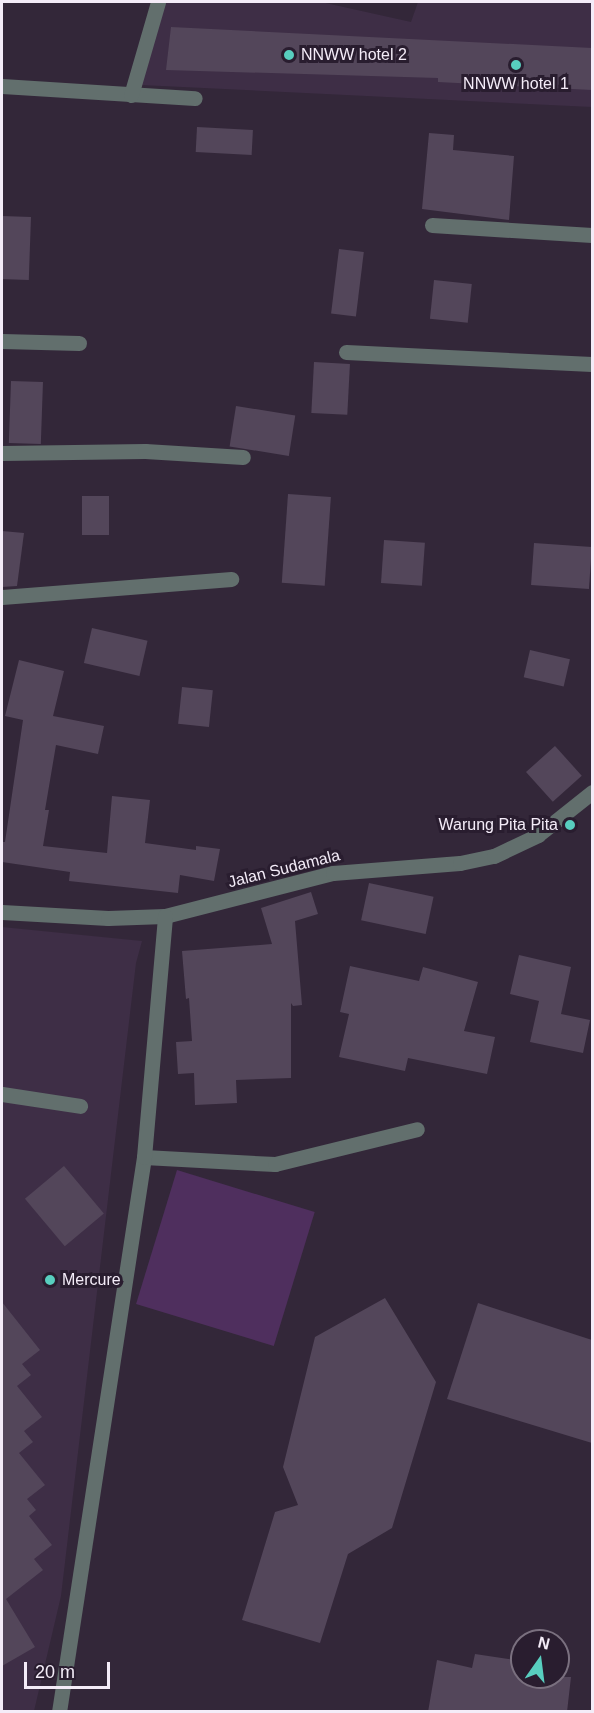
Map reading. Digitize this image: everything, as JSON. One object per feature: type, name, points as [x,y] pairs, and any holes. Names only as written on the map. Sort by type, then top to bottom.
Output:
[{"type":"street","points":[[131,95],[158,2]]},
{"type":"street","points":[[2,86],[195,98]]},
{"type":"street","points":[[432,225],[592,235]]},
{"type":"street","points":[[2,340],[80,343]]},
{"type":"street","points":[[345,352],[592,364]]},
{"type":"street","points":[[2,453],[145,451],[243,457]]},
{"type":"street","points":[[2,597],[231,579]]},
{"type":"street","name":"Jalan Sudamala","points":[[2,912],[108,918],[165,916],[339,872],[426,866],[494,856],[538,835],[592,792]]},
{"type":"street","points":[[59,1712],[144,1157],[165,916]]},
{"type":"street","points":[[2,1094],[80,1106]]},
{"type":"street","points":[[144,1157],[275,1164],[417,1129]]},
{"type":"shaded area","points":[[165,2],[321,2],[411,22],[418,2],[592,2],[592,107],[141,85]]},
{"type":"shaded area","name":"Mercure","points":[[2,927],[142,941],[136,963],[61,1596],[34,1711],[2,1712]]},
{"type":"shaded area","points":[[177,1170],[315,1212],[274,1346],[136,1304]]},
{"type":"building","points":[[171,27],[592,48],[592,90],[438,82],[438,78],[166,70]]},
{"type":"building","points":[[197,127],[253,130],[252,155],[196,152]]},
{"type":"building","points":[[429,133],[454,135],[453,150],[514,156],[509,220],[422,209]]},
{"type":"building","points":[[2,216],[31,217],[29,280],[2,279]]},
{"type":"building","points":[[339,249],[364,252],[356,317],[331,314]]},
{"type":"building","points":[[434,280],[472,284],[468,323],[430,319]]},
{"type":"building","points":[[314,362],[350,364],[347,415],[311,413]]},
{"type":"building","points":[[11,381],[43,382],[41,444],[9,443]]},
{"type":"building","points":[[236,406],[295,415],[289,456],[230,446]]},
{"type":"building","points":[[288,494],[331,497],[325,586],[282,583]]},
{"type":"building","points":[[82,496],[109,496],[109,535],[82,535]]},
{"type":"building","points":[[2,531],[24,533],[17,586],[2,587]]},
{"type":"building","points":[[384,540],[425,543],[422,586],[381,583]]},
{"type":"building","points":[[534,543],[592,547],[589,589],[531,585]]},
{"type":"building","points":[[92,628],[148,641],[139,676],[84,663]]},
{"type":"building","points":[[530,650],[570,659],[564,687],[524,677]]},
{"type":"building","points":[[19,660],[64,671],[53,716],[104,726],[98,754],[56,745],[45,810],[49,810],[43,846],[107,853],[112,796],[150,800],[145,843],[196,850],[196,846],[220,849],[214,881],[180,875],[178,893],[69,881],[70,872],[2,862],[2,842],[5,842],[23,720],[5,716]]},
{"type":"building","points":[[182,687],[213,690],[209,727],[178,724]]},
{"type":"building","points":[[555,746],[582,776],[553,802],[526,772]]},
{"type":"building","points":[[369,883],[434,897],[426,934],[361,920]]},
{"type":"building","points":[[311,892],[318,914],[295,921],[302,1005],[293,1006],[291,1003],[291,1078],[236,1080],[237,1103],[195,1105],[194,1073],[178,1074],[176,1042],[192,1041],[182,951],[272,944],[261,908]]},
{"type":"building","points":[[519,955],[571,967],[561,1014],[590,1020],[583,1053],[530,1042],[539,1001],[510,994]]},
{"type":"building","points":[[350,966],[419,981],[423,967],[478,982],[464,1031],[495,1037],[487,1074],[408,1058],[405,1071],[339,1057],[349,1014],[340,1012]]},
{"type":"building","points":[[64,1166],[104,1213],[65,1246],[25,1199]]},
{"type":"building","points":[[385,1298],[436,1382],[392,1528],[348,1554],[320,1643],[242,1620],[275,1512],[298,1505],[283,1467],[315,1337]]},
{"type":"building","points":[[2,1302],[40,1350],[22,1364],[31,1375],[17,1386],[42,1417],[24,1431],[33,1442],[19,1453],[45,1485],[27,1499],[36,1510],[29,1516],[52,1545],[34,1559],[43,1570],[6,1599],[35,1647],[2,1666]]},
{"type":"building","points":[[478,1303],[592,1340],[592,1443],[447,1399]]},
{"type":"building","points":[[475,1654],[510,1659],[510,1689],[570,1689],[567,1712],[428,1712],[437,1660],[472,1668]]},
{"type":"place","name":"NNWW hotel 2","points":[[289,55]]},
{"type":"place","name":"NNWW hotel 1","points":[[516,65]]},
{"type":"place","name":"Warung Pita Pita","points":[[570,825]]},
{"type":"place","name":"Mercure","points":[[50,1280]]}]
